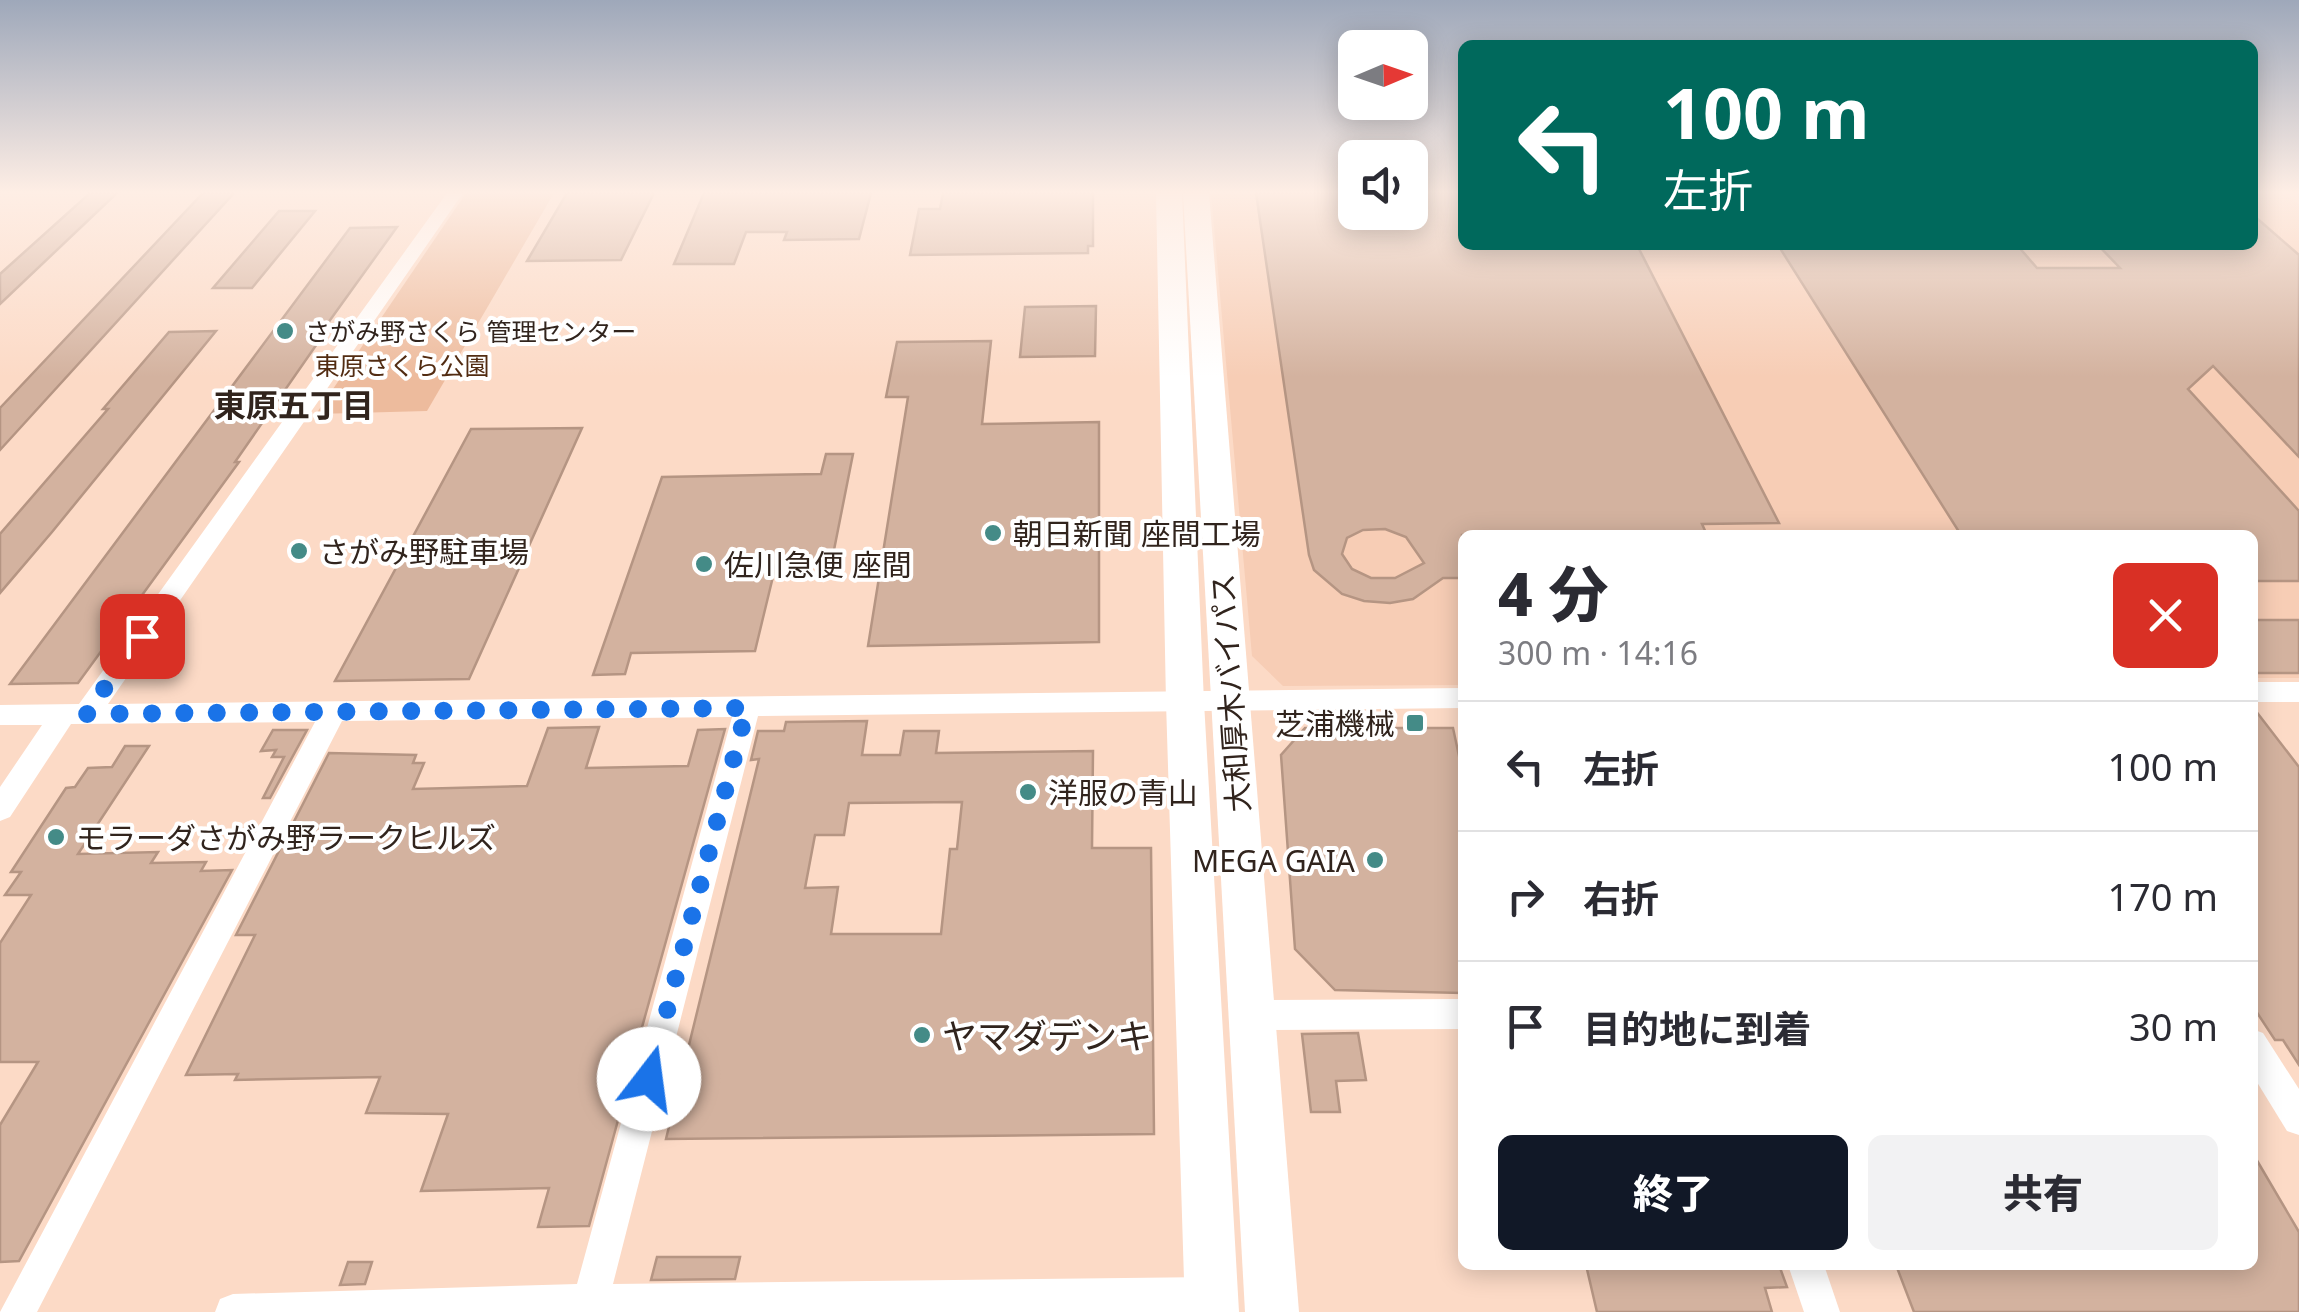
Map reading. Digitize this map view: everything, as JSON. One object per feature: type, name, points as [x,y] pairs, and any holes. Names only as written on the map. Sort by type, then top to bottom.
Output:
[{"type":"highway","name":"大和厚木バイパス","points":[[1174,254],[1208,701],[1252,1015],[1272,1312]]},
{"type":"highway","name":"大和厚木バイパス","points":[[1197,254],[1208,701],[1211,1304]]},
{"type":"street","points":[[0,809],[75,714],[410,254]]},
{"type":"street","points":[[2258,692],[2299,692]]},
{"type":"street","points":[[0,715],[1458,698]]},
{"type":"street","points":[[590,1307],[747,708]]},
{"type":"street","points":[[18,1312],[334,712]]},
{"type":"street","points":[[1252,1015],[1458,1014]]},
{"type":"street","points":[[2258,1054],[2299,1119]]},
{"type":"street","points":[[1808,1270],[1822,1312]]},
{"type":"street","points":[[233,1312],[1211,1304]]},
{"type":"shaded area","points":[[1216,254],[2299,254],[2299,678],[2258,678],[2258,530],[1458,530],[1458,685],[1283,686],[1252,656]]},
{"type":"green space","name":"東原さくら公園","points":[[424,254],[518,254],[427,411],[316,414]]},
{"type":"building","points":[[22,254],[52,254],[0,304],[0,274]]},
{"type":"building","points":[[145,254],[178,254],[0,450],[0,408]]},
{"type":"building","points":[[242,254],[280,254],[252,288],[213,288]]},
{"type":"building","points":[[330,254],[377,254],[235,462],[239,462],[78,683],[10,684]]},
{"type":"building","points":[[531,254],[624,254],[621,260],[527,261]]},
{"type":"building","points":[[678,254],[738,254],[734,264],[674,264]]},
{"type":"building","points":[[1265,254],[1642,254],[1779,523],[1702,524],[1705,530],[1458,530],[1458,578],[1443,578],[1413,599],[1390,603],[1342,594],[1314,570],[1309,555]],"holes":[[[1385,529],[1406,537],[1424,563],[1395,578],[1371,578],[1352,569],[1342,554],[1347,538],[1363,530]]]},
{"type":"building","points":[[1784,254],[2025,254],[2037,268],[2120,268],[2107,254],[2299,255],[2299,457],[2213,366],[2188,389],[2299,511],[2299,581],[2258,581],[2258,530],[1958,530]]},
{"type":"building","points":[[1096,306],[1095,356],[1020,357],[1025,307]]},
{"type":"building","points":[[216,331],[0,593],[0,534],[108,409],[103,409],[169,332]]},
{"type":"building","name":"朝日新聞 座間工場","points":[[991,341],[982,424],[1099,422],[1099,642],[868,646],[908,397],[886,397],[897,342]]},
{"type":"building","points":[[582,428],[469,679],[335,681],[471,429]]},
{"type":"building","name":"佐川急便 座間","points":[[826,454],[853,454],[832,560],[777,560],[755,651],[631,653],[625,674],[593,675],[662,477],[821,474]]},
{"type":"building","points":[[2258,620],[2299,620],[2299,673],[2258,673]]},
{"type":"building","points":[[2258,714],[2299,767],[2299,1065],[2283,1040],[2275,1040],[2258,1014]]},
{"type":"building","name":"ヤマダデンキ","points":[[867,721],[862,755],[900,755],[904,731],[939,731],[936,753],[1093,751],[1092,848],[1151,848],[1154,1134],[666,1139],[759,759],[751,760],[758,731],[784,731],[786,722]],"holes":[[[962,802],[957,849],[950,849],[941,934],[831,934],[838,887],[805,888],[815,835],[844,835],[849,803]]]},
{"type":"building","points":[[599,727],[586,768],[688,766],[698,730],[725,729],[639,1038],[627,1038],[614,1091],[626,1091],[589,1226],[538,1227],[549,1188],[421,1191],[448,1114],[366,1113],[380,1077],[235,1080],[238,1074],[186,1075],[255,935],[236,935],[329,753],[416,755],[413,763],[424,763],[413,789],[527,786],[548,728]]},
{"type":"building","name":"MEGA GAIA","points":[[1305,728],[1453,728],[1458,751],[1458,993],[1335,990],[1295,949],[1281,755]]},
{"type":"building","points":[[273,730],[307,730],[270,798],[263,798],[284,757],[272,757],[276,750],[261,751]]},
{"type":"building","points":[[125,746],[149,746],[78,854],[158,852],[151,863],[206,862],[201,871],[232,870],[19,1261],[0,1262],[0,1125],[38,1062],[0,1062],[0,943],[31,895],[5,895],[21,872],[11,872],[66,788],[75,787],[88,768],[112,767]]},
{"type":"building","points":[[1358,1033],[1366,1080],[1336,1081],[1340,1112],[1311,1112],[1302,1034]]},
{"type":"building","points":[[2258,1162],[2299,1232],[2299,1312],[1914,1312],[1898,1270],[2258,1270]]},
{"type":"building","points":[[657,1257],[740,1257],[735,1279],[651,1280]]},
{"type":"building","points":[[348,1262],[372,1262],[365,1284],[340,1285]]},
{"type":"building","points":[[1587,1270],[1781,1270],[1787,1287],[1765,1288],[1772,1312],[1597,1312]]},
{"type":"place","name":"さがみ野さくら 管理センター","points":[[285,331]]},
{"type":"place","name":"朝日新聞 座間工場","points":[[993,533]]},
{"type":"place","name":"さがみ野駐車場","points":[[299,551]]},
{"type":"place","name":"佐川急便 座間","points":[[704,564]]},
{"type":"place","name":"芝浦機械","points":[[1415,723]]},
{"type":"place","name":"洋服の青山","points":[[1028,792]]},
{"type":"place","name":"モラーダさがみ野ラークヒルズ","points":[[56,837]]},
{"type":"place","name":"MEGA GAIA","points":[[1375,860]]},
{"type":"place","name":"ヤマダデンキ","points":[[922,1035]]},
{"type":"district","name":"東原五丁目","points":[[294,404]]},
{"type":"route","points":[[142,636],[86,714],[747,708],[649,1079]]}]
